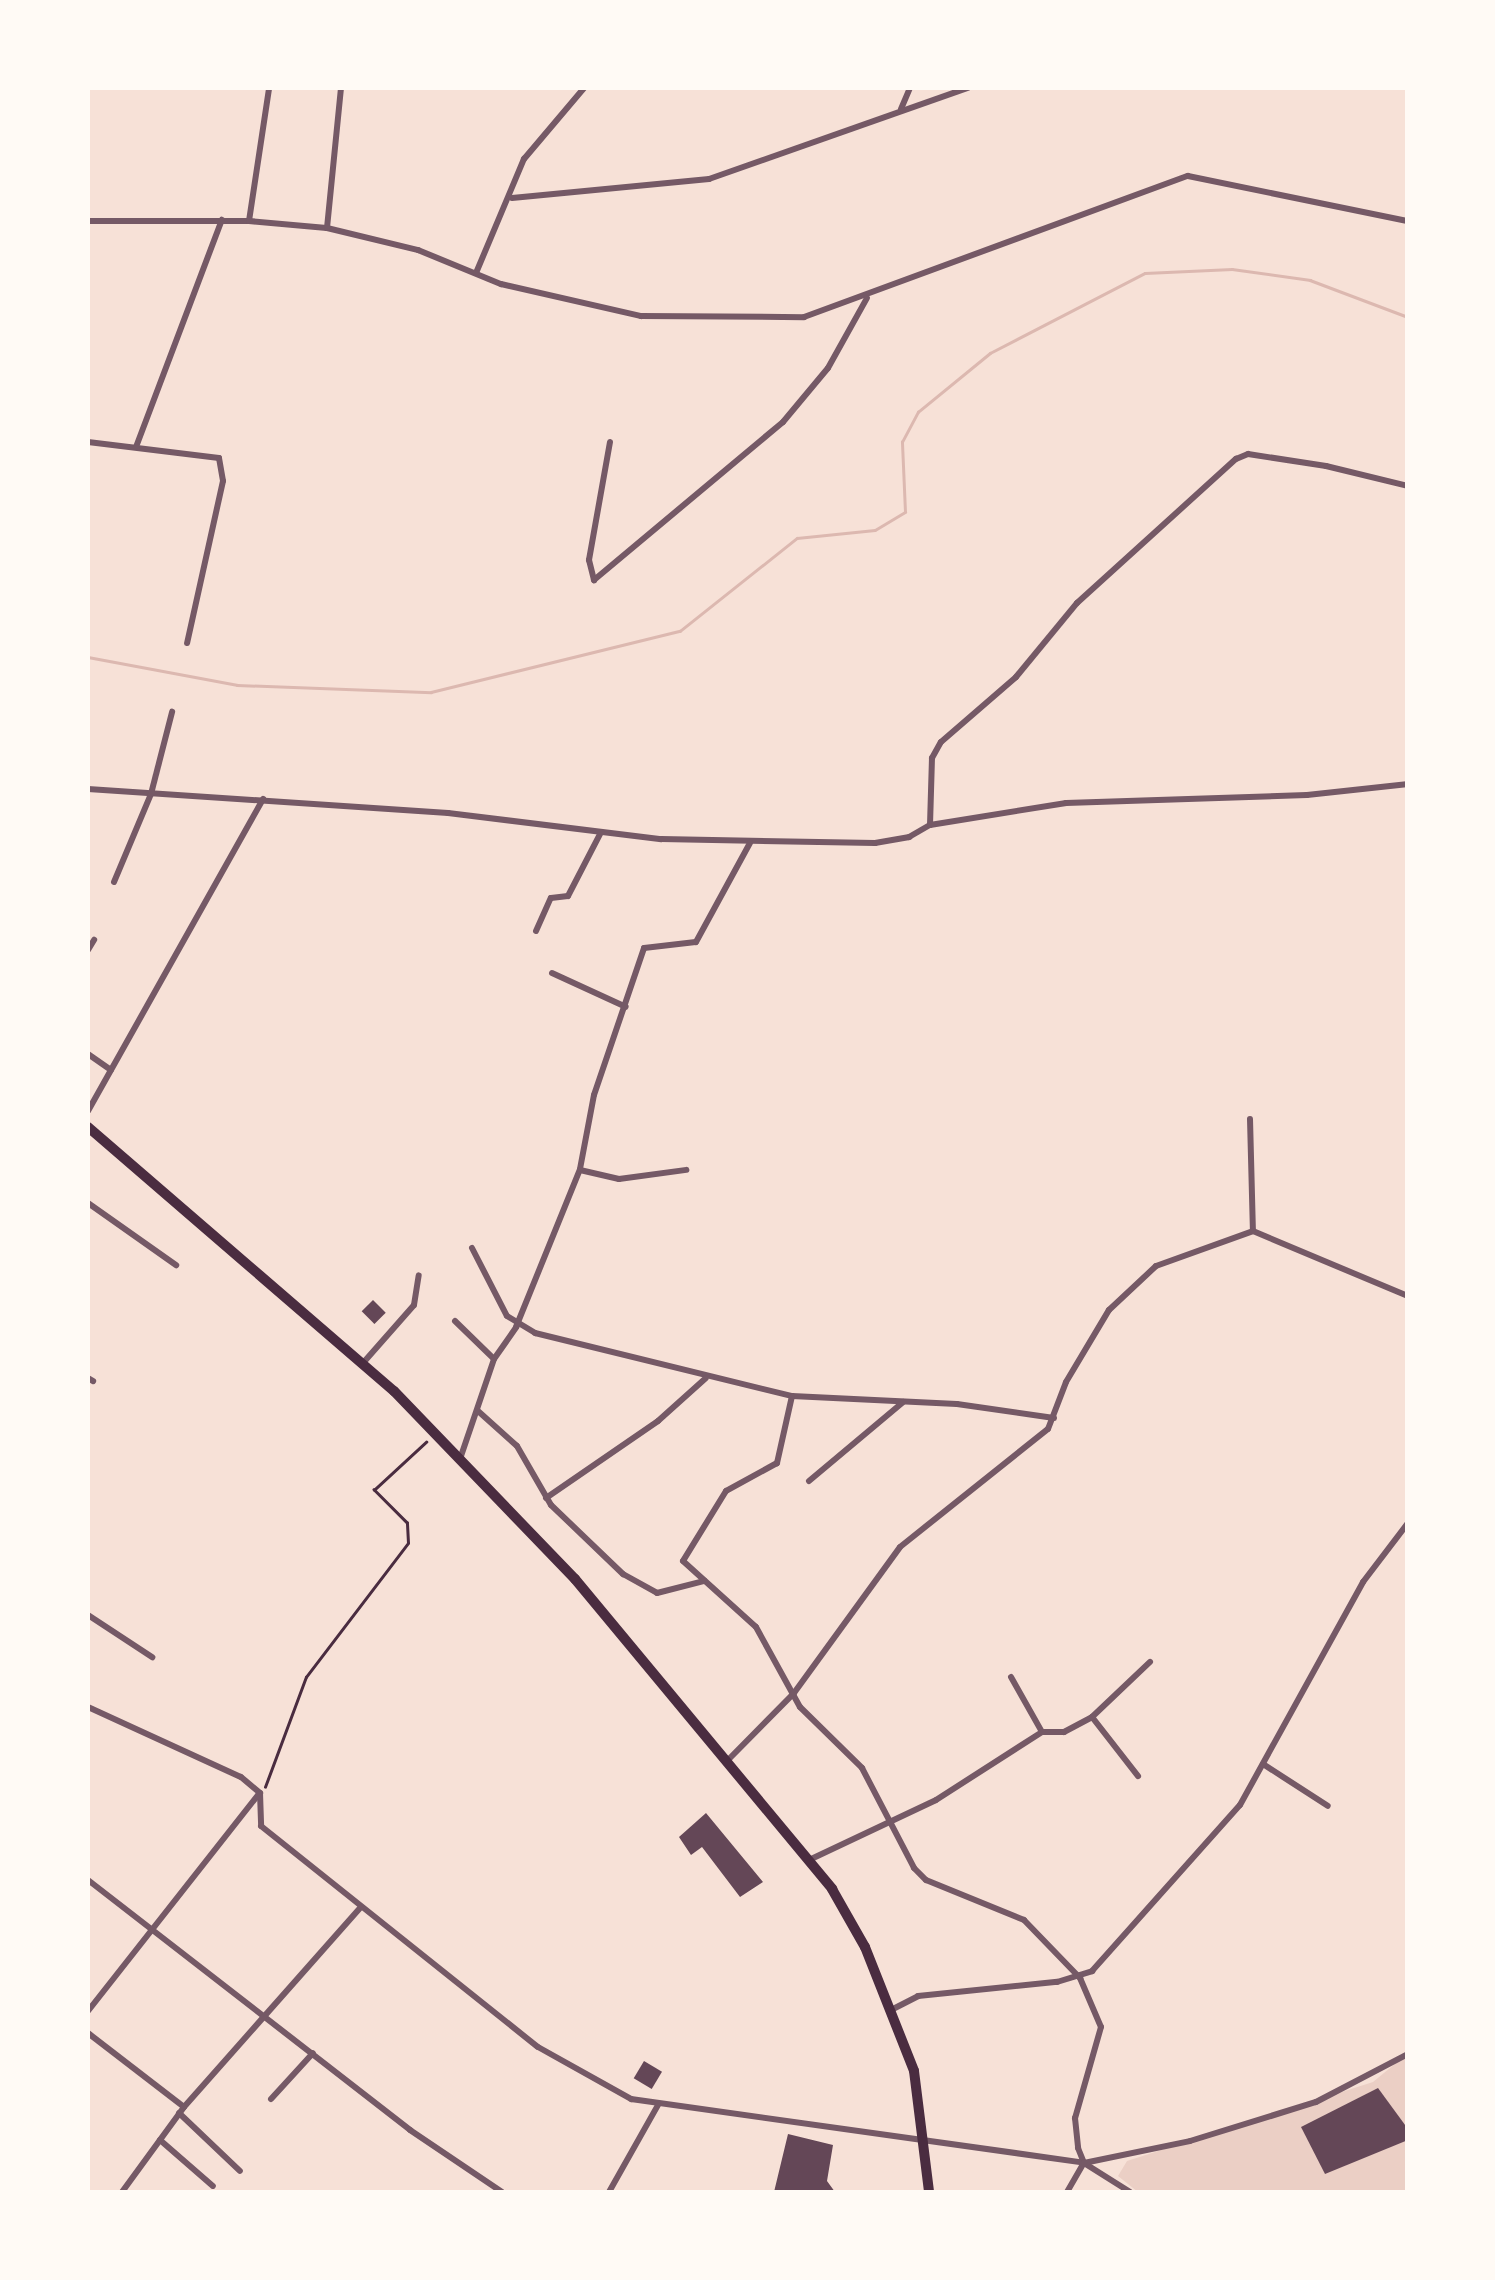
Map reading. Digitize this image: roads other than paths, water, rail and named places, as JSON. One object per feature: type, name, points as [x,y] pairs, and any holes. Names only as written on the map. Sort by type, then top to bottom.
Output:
[{"type":"highway","points":[[88,1128],[363,1363],[435,1434],[575,1579],[808,1860],[865,1947],[893,2010],[914,2071],[927,2143],[929,2192]]},
{"type":"street","points":[[249,221],[270,88]]},
{"type":"street","points":[[327,228],[341,88]]},
{"type":"street","points":[[476,273],[543,129],[584,88]]},
{"type":"street","points":[[900,110],[910,88]]},
{"type":"street","points":[[512,198],[709,179],[968,88]]},
{"type":"street","points":[[88,221],[222,220],[327,228],[476,273],[641,316],[812,316],[1188,176],[1408,221]]},
{"type":"street","points":[[136,447],[222,220]]},
{"type":"street","points":[[610,442],[589,560],[594,580],[783,422],[834,360],[867,297]]},
{"type":"street","points":[[88,442],[209,454],[224,468],[187,643]]},
{"type":"street","points":[[930,825],[932,758],[1028,664],[1077,604],[1236,460],[1248,454],[1326,466],[1408,486]]},
{"type":"street","points":[[114,882],[150,794],[172,712]]},
{"type":"street","points":[[88,789],[263,799],[750,843],[875,844],[930,825],[1066,803],[1306,795],[1408,784]]},
{"type":"street","points":[[88,1111],[263,799]]},
{"type":"street","points":[[536,930],[551,898],[568,896],[601,832]]},
{"type":"street","points":[[460,1460],[494,1359],[516,1327],[580,1170],[594,1095],[646,945],[696,942],[750,843]]},
{"type":"street","points":[[88,950],[94,940]]},
{"type":"street","points":[[552,973],[626,1007]]},
{"type":"street","points":[[88,1054],[111,1070]]},
{"type":"street","points":[[1250,1119],[1254,1231]]},
{"type":"street","points":[[580,1170],[619,1179],[686,1170]]},
{"type":"street","points":[[88,1203],[176,1265]]},
{"type":"street","points":[[728,1760],[794,1693],[900,1546],[1026,1450],[1055,1418],[1073,1370],[1124,1292],[1156,1266],[1254,1231],[1408,1296]]},
{"type":"street","points":[[472,1248],[516,1327],[706,1378],[792,1396],[904,1401],[1055,1418]]},
{"type":"street","points":[[363,1363],[414,1305],[419,1275]]},
{"type":"street","points":[[455,1320],[494,1359]]},
{"type":"street","points":[[546,1498],[658,1421],[706,1378]]},
{"type":"street","points":[[792,1396],[777,1463],[726,1490],[684,1554],[687,1567],[756,1627],[806,1715],[862,1768],[887,1820],[926,1880],[1024,1920],[1080,1978],[1101,2027],[1075,2118],[1084,2164],[1067,2192]]},
{"type":"street","points":[[809,1481],[904,1401]]},
{"type":"street","points":[[478,1411],[518,1446],[546,1498],[591,1547],[652,1591],[704,1581]]},
{"type":"street","points":[[893,2010],[918,1996],[1080,1978],[1130,1932],[1240,1804],[1363,1582],[1408,1523]]},
{"type":"street","points":[[88,1615],[152,1658]]},
{"type":"street","points":[[808,1860],[936,1800],[1042,1732],[1064,1732],[1092,1717],[1150,1662]]},
{"type":"street","points":[[1012,1678],[1042,1732]]},
{"type":"street","points":[[88,1707],[240,1777],[260,1793],[261,1826]]},
{"type":"street","points":[[1092,1717],[1138,1776]]},
{"type":"street","points":[[1264,1764],[1328,1806]]},
{"type":"street","points":[[88,2012],[260,1793]]},
{"type":"street","points":[[245,1814],[568,2068],[609,2091],[658,2104],[1084,2164],[1190,2141],[1300,2108],[1369,2080],[1408,2054]]},
{"type":"street","points":[[88,1880],[154,1925],[313,2053],[502,2192]]},
{"type":"street","points":[[122,2192],[182,2110],[360,1908]]},
{"type":"street","points":[[88,2033],[182,2110],[240,2172]]},
{"type":"street","points":[[272,2099],[313,2053]]},
{"type":"street","points":[[609,2192],[658,2104]]},
{"type":"street","points":[[160,2140],[212,2186]]},
{"type":"street","points":[[1084,2164],[1130,2192]]},
{"type":"waterway","points":[[88,657],[237,685],[431,692],[680,631],[797,538],[875,530],[905,512],[902,442],[918,412],[990,353],[1145,273],[1232,269],[1310,280],[1408,317]]}]
